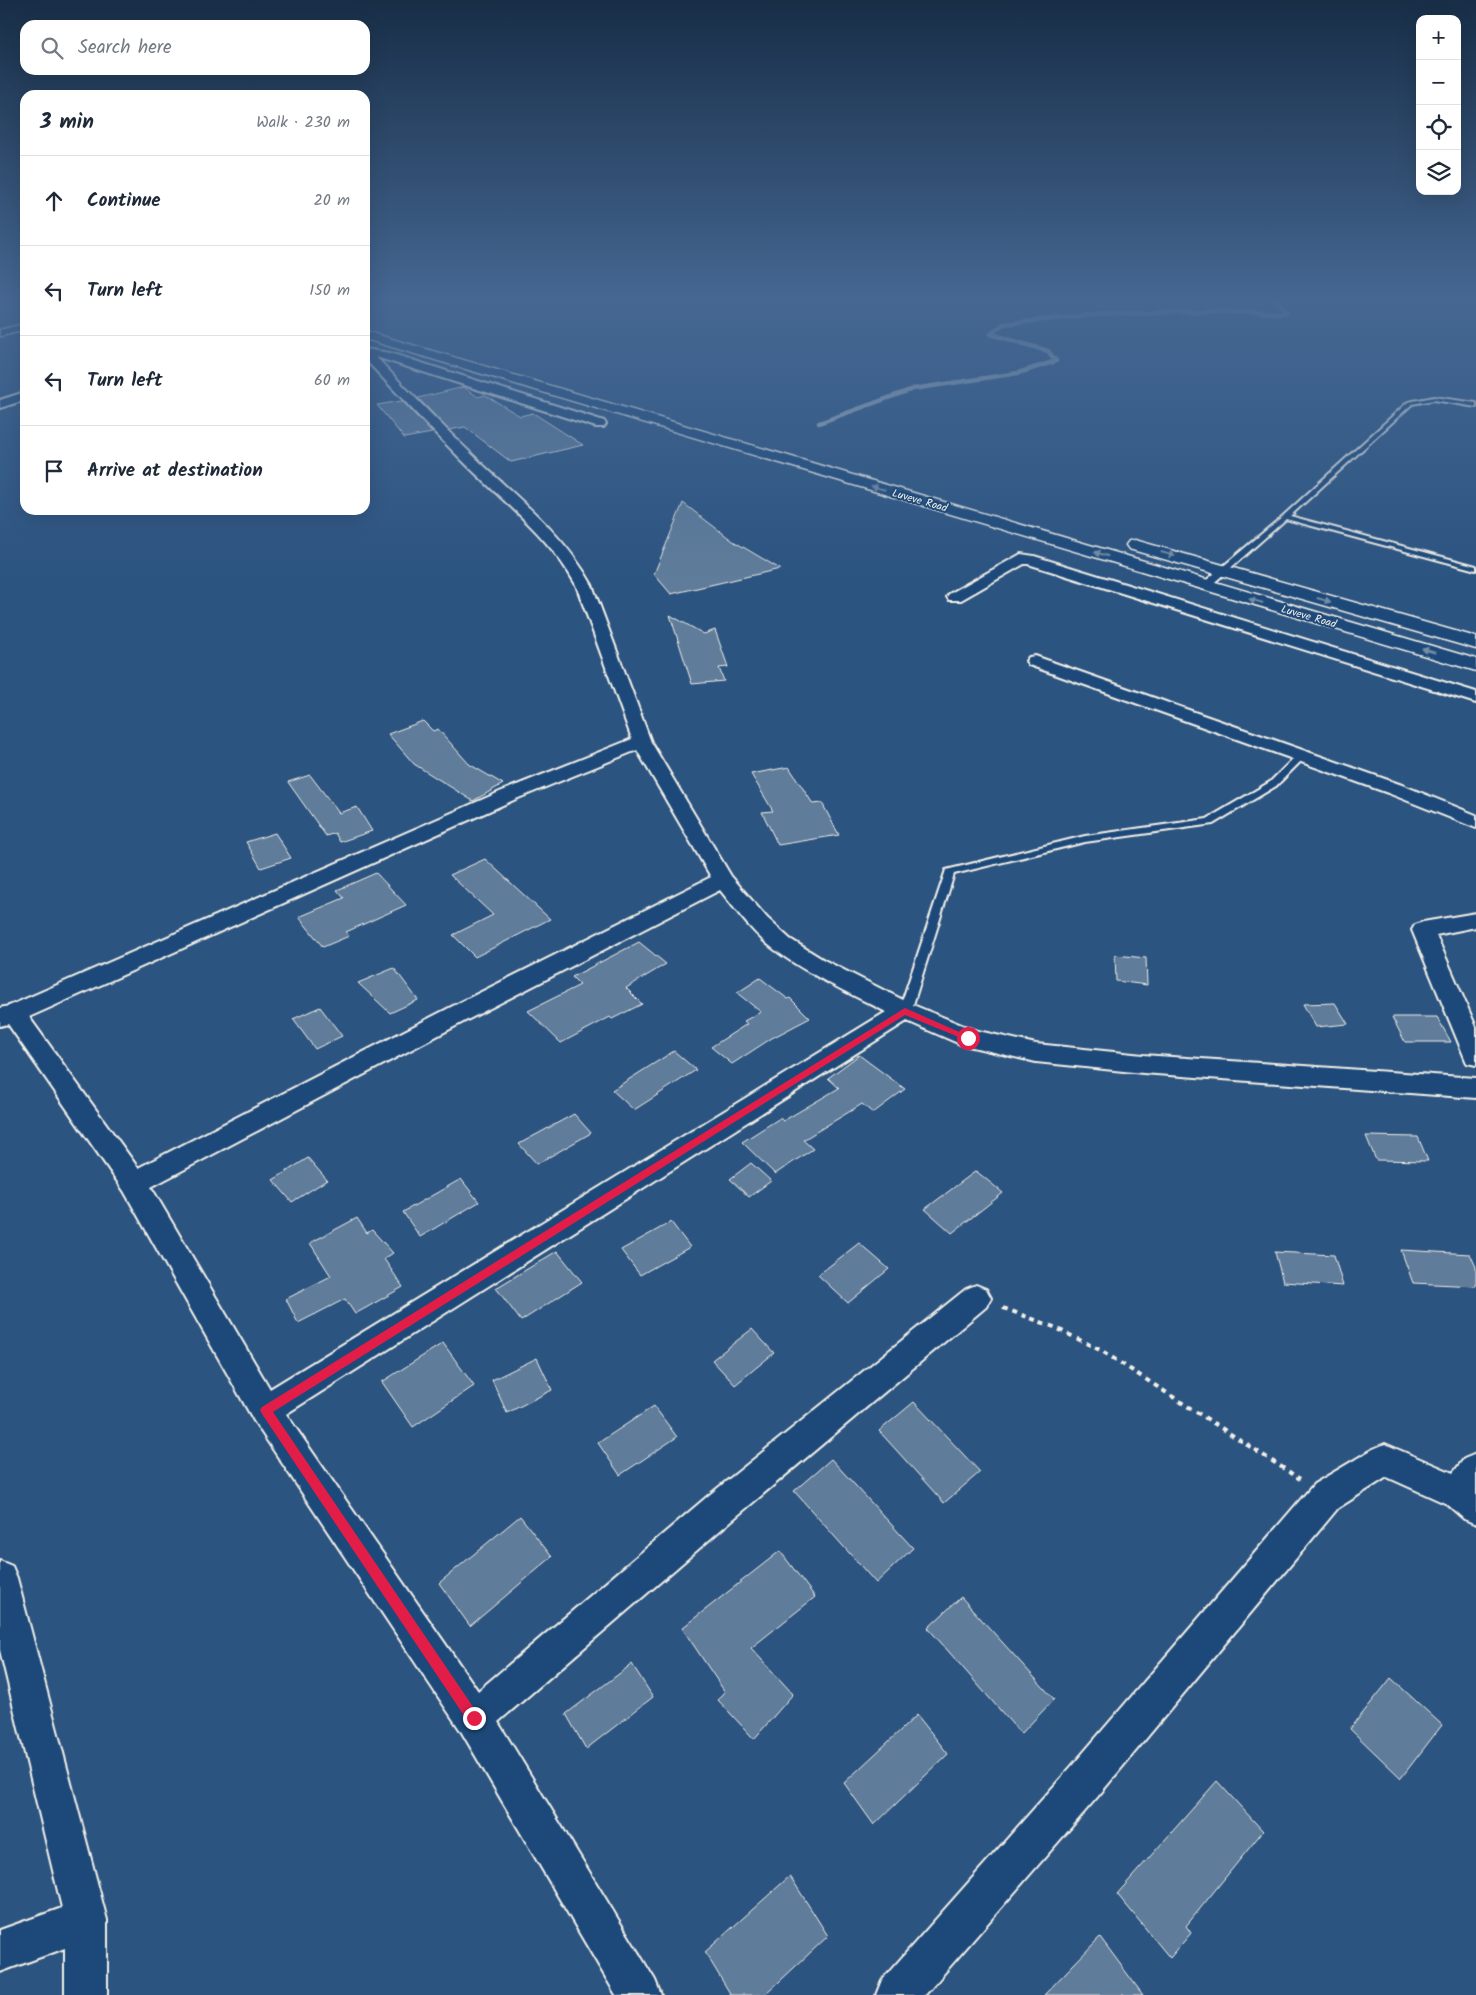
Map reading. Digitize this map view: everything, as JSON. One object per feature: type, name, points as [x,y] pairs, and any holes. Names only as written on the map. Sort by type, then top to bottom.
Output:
[{"type":"street","points":[[404,392],[478,468],[558,544],[572,563],[584,585],[642,742],[723,880],[759,923],[782,944],[816,966],[905,1011],[968,1038],[1036,1053],[1143,1064],[1476,1088]]},
{"type":"street","points":[[501,392],[600,424]]},
{"type":"street","name":"Luveve Road","points":[[556,392],[1476,665]]},
{"type":"street","points":[[2,403],[20,398]]},
{"type":"street","points":[[2,403],[20,409]]},
{"type":"street","points":[[669,409],[744,431]]},
{"type":"street","name":"Luveve Road","points":[[1119,540],[1476,643]]},
{"type":"street","points":[[955,598],[1021,559],[1029,559],[1476,698]]},
{"type":"street","points":[[1035,661],[1404,792],[1476,822]]},
{"type":"street","points":[[640,1995],[474,1718],[265,1410],[134,1183],[7,1016],[509,794],[642,742]]},
{"type":"street","points":[[134,1183],[460,1013],[723,880]]},
{"type":"street","points":[[1476,920],[1424,930],[1476,1056]]},
{"type":"street","points":[[265,1410],[905,1011]]},
{"type":"street","points":[[474,1718],[720,1508],[976,1298]]},
{"type":"street","points":[[897,1995],[1085,1781],[1326,1496],[1385,1460],[1470,1490]]},
{"type":"street","points":[[0,1578],[86,1920],[86,1995]]},
{"type":"street","points":[[0,1951],[86,1920]]},
{"type":"lane","points":[[1206,586],[1285,518],[1410,403],[1416,400],[1439,399],[1476,405]]},
{"type":"lane","points":[[1285,518],[1476,568]]},
{"type":"lane","points":[[905,1011],[950,872],[1085,839],[1210,822],[1273,784],[1302,756]]},
{"type":"path","points":[[976,1298],[1054,1327],[1102,1351],[1249,1444],[1326,1496]]},
{"type":"building","points":[[443,392],[471,392],[478,397],[485,395],[520,416],[533,413],[583,445],[511,462],[465,427],[449,430],[418,398]]},
{"type":"building","points":[[402,401],[432,433],[404,438],[377,405]]},
{"type":"building","points":[[683,503],[733,541],[780,569],[671,594],[654,574]]},
{"type":"building","points":[[670,615],[704,634],[715,630],[728,667],[719,668],[724,681],[692,684]]},
{"type":"building","points":[[423,721],[433,731],[438,729],[469,764],[503,784],[473,801],[414,764],[388,734]]},
{"type":"building","points":[[789,767],[813,804],[822,803],[839,835],[778,845],[762,812],[773,811],[751,774]]},
{"type":"building","points":[[310,775],[339,813],[357,807],[372,831],[340,842],[335,833],[326,836],[288,782]]},
{"type":"building","points":[[275,833],[291,858],[261,868],[246,842]]},
{"type":"building","points":[[485,859],[550,919],[475,957],[453,935],[493,915],[450,875]]},
{"type":"building","points":[[376,873],[406,905],[346,932],[349,936],[323,947],[299,917],[344,898],[337,890]]},
{"type":"building","points":[[639,942],[666,964],[626,988],[642,1004],[612,1019],[610,1017],[561,1043],[528,1011],[580,985],[572,977]]},
{"type":"building","points":[[1115,955],[1146,958],[1147,985],[1116,981]]},
{"type":"building","points":[[394,968],[418,1000],[390,1013],[358,983]]},
{"type":"building","points":[[760,978],[788,999],[790,998],[810,1018],[772,1038],[732,1064],[711,1047],[747,1024],[744,1021],[761,1012],[737,993]]},
{"type":"building","points":[[1335,1003],[1348,1024],[1316,1027],[1303,1004]]},
{"type":"building","points":[[320,1007],[342,1036],[315,1049],[293,1019]]},
{"type":"building","points":[[1392,1017],[1437,1017],[1451,1042],[1405,1042]]},
{"type":"building","points":[[674,1051],[696,1070],[634,1110],[612,1090]]},
{"type":"building","points":[[859,1055],[905,1089],[873,1113],[862,1104],[803,1140],[813,1149],[775,1174],[742,1142],[780,1118],[783,1121],[839,1088],[828,1078]]},
{"type":"building","points":[[574,1114],[591,1133],[537,1164],[519,1144]]},
{"type":"building","points":[[1366,1136],[1418,1137],[1428,1161],[1376,1160]]},
{"type":"building","points":[[308,1158],[327,1180],[292,1202],[273,1180]]},
{"type":"building","points":[[751,1163],[771,1181],[749,1197],[730,1179]]},
{"type":"building","points":[[976,1171],[1003,1193],[952,1233],[925,1209]]},
{"type":"building","points":[[461,1179],[479,1202],[420,1237],[403,1212]]},
{"type":"building","points":[[357,1218],[367,1233],[372,1230],[393,1253],[384,1259],[403,1287],[355,1314],[345,1299],[298,1323],[286,1299],[331,1276],[310,1243]]},
{"type":"building","points":[[671,1222],[690,1247],[640,1275],[621,1250]]},
{"type":"building","points":[[859,1243],[889,1269],[848,1303],[818,1275]]},
{"type":"building","points":[[1401,1250],[1470,1254],[1476,1267],[1476,1286],[1413,1283]]},
{"type":"building","points":[[557,1251],[582,1282],[521,1321],[496,1288]]},
{"type":"building","points":[[1275,1252],[1334,1255],[1343,1286],[1283,1282]]},
{"type":"building","points":[[752,1329],[774,1353],[735,1385],[712,1360]]},
{"type":"building","points":[[443,1343],[474,1386],[413,1427],[382,1382]]},
{"type":"building","points":[[537,1358],[552,1390],[507,1413],[492,1380]]},
{"type":"building","points":[[914,1402],[980,1472],[944,1503],[879,1431]]},
{"type":"building","points":[[654,1406],[677,1437],[620,1475],[598,1443]]},
{"type":"building","points":[[831,1459],[913,1548],[876,1583],[794,1491]]},
{"type":"building","points":[[520,1516],[552,1557],[470,1626],[439,1583]]},
{"type":"building","points":[[780,1551],[815,1597],[751,1648],[793,1694],[754,1739],[718,1700],[725,1692],[682,1628]]},
{"type":"building","points":[[961,1597],[1054,1699],[1021,1734],[928,1628]]},
{"type":"building","points":[[632,1664],[653,1697],[586,1749],[566,1714]]},
{"type":"building","points":[[1391,1678],[1442,1725],[1401,1778],[1350,1729]]},
{"type":"building","points":[[917,1715],[948,1754],[874,1825],[844,1783]]},
{"type":"building","points":[[1217,1781],[1263,1831],[1186,1926],[1191,1933],[1170,1958],[1117,1894]]},
{"type":"building","points":[[790,1876],[828,1936],[765,1995],[731,1995],[705,1952]]},
{"type":"building","points":[[1100,1937],[1143,1995],[1044,1995]]},
{"type":"waterway","points":[[819,423],[904,392]]},
{"type":"route","points":[[474,1718],[265,1410],[905,1011],[968,1038]]}]
